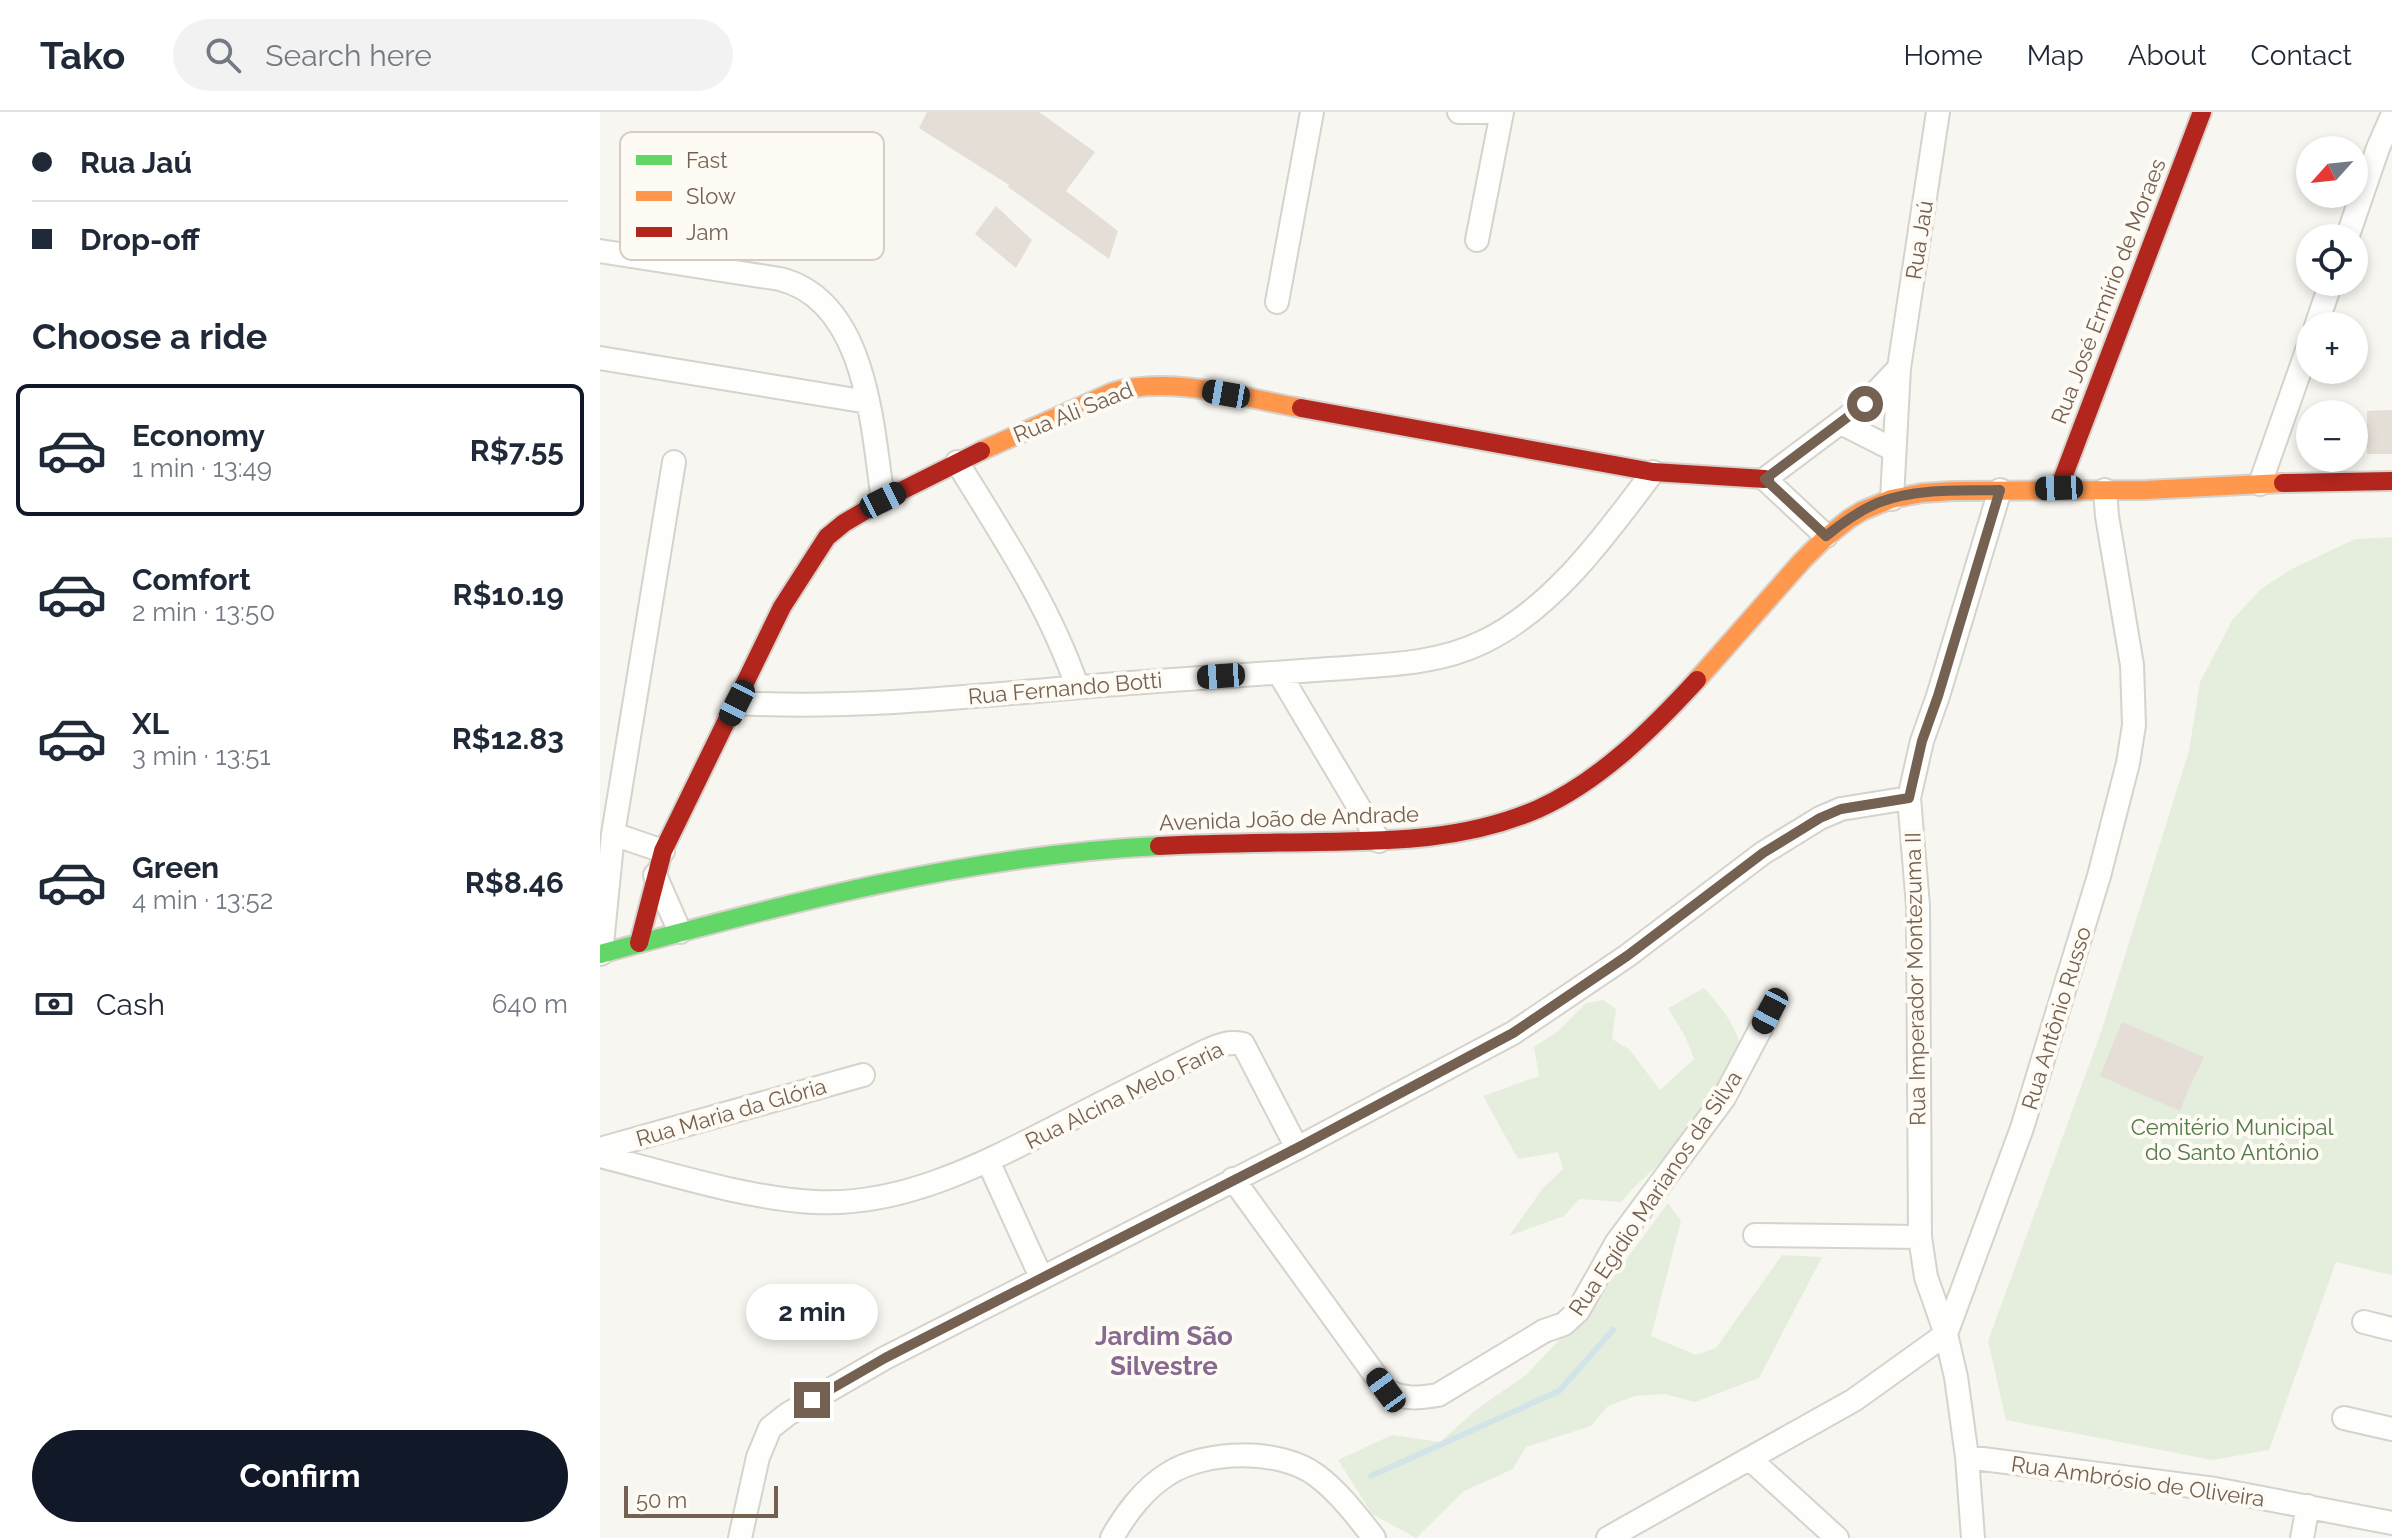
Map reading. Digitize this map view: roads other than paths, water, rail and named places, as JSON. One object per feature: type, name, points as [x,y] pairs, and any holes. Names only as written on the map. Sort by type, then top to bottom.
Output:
[{"type":"main road","name":"Rua José Ermírio de Moraes","points":[[2059,488],[2202,112]]},
{"type":"main road","name":"Rua Ali Saad","points":[[639,943],[663,851],[782,607],[827,537],[883,500],[957,462],[1113,392],[1154,384],[1195,389],[1653,472],[1765,479]]},
{"type":"main road","name":"Avenida João de Andrade","points":[[600,954],[845,891],[1025,858],[1181,845],[1379,841],[1421,838],[1497,825],[1541,808],[1617,757],[1664,714],[1826,536],[1863,511],[1892,499],[1929,491],[2105,490],[2392,481]]},
{"type":"street","points":[[1277,302],[1312,112]]},
{"type":"street","points":[[1459,112],[1486,112]]},
{"type":"street","points":[[1477,240],[1502,112]]},
{"type":"street","name":"Rua Jaú","points":[[1892,499],[1899,368],[1938,112]]},
{"type":"street","points":[[2352,224],[2392,116]]},
{"type":"street","points":[[600,251],[620,254]]},
{"type":"street","points":[[655,260],[797,283],[816,296],[845,334],[861,373],[883,500]]},
{"type":"street","points":[[600,358],[868,402]]},
{"type":"street","points":[[1826,536],[1765,479],[1865,404],[1899,368]]},
{"type":"street","points":[[2260,484],[2296,382]]},
{"type":"street","points":[[1841,423],[1894,450]]},
{"type":"street","points":[[600,954],[613,834],[674,462]]},
{"type":"street","points":[[957,462],[1047,612],[1077,686]]},
{"type":"street","name":"Rua Fernando Botti","points":[[737,703],[809,706],[882,703],[1439,659],[1483,642],[1508,628],[1545,599],[1595,548],[1653,472]]},
{"type":"street","name":"Rua Imperador Montezuma II","points":[[1946,1334],[1926,1277],[1920,1237],[1918,906],[1909,798],[1922,741],[2000,490]]},
{"type":"street","name":"Rua Antônio Russo","points":[[1946,1334],[2022,1128],[2099,876],[2128,763],[2134,725],[2134,691],[2105,490]]},
{"type":"street","points":[[1279,673],[1379,841]]},
{"type":"street","points":[[740,1538],[758,1457],[775,1423],[885,1358],[1297,1148],[1537,1018],[1627,956],[1763,853],[1820,818],[1841,809],[1909,798]]},
{"type":"street","points":[[613,834],[663,851]]},
{"type":"street","points":[[655,875],[680,932]]},
{"type":"street","name":"Rua Egídio Marianos da Silva","points":[[1233,1179],[1386,1390],[1397,1397],[1438,1395],[1544,1331],[1564,1324],[1578,1311],[1617,1242],[1724,1098],[1770,1011]]},
{"type":"street","name":"Rua Alcina Melo Faria","points":[[988,1161],[1206,1051],[1223,1043],[1234,1042],[1243,1044],[1297,1148]]},
{"type":"street","name":"Rua Maria da Glória","points":[[600,1149],[863,1075]]},
{"type":"street","points":[[600,1156],[768,1196],[812,1202],[875,1198],[940,1181],[988,1161],[1041,1277]]},
{"type":"street","points":[[1755,1235],[1920,1237]]},
{"type":"street","points":[[2364,1322],[2392,1329]]},
{"type":"street","points":[[1608,1538],[1854,1400],[1946,1334],[1956,1377],[1967,1457],[1973,1538]]},
{"type":"street","points":[[2344,1418],[2392,1429]]},
{"type":"street","points":[[1112,1538],[1135,1505],[1161,1478],[1190,1463],[1259,1456],[1283,1460],[1314,1473],[1345,1501],[1374,1538]]},
{"type":"street","name":"Rua Ambrósio de Oliveira","points":[[1967,1457],[2215,1489],[2392,1523]]},
{"type":"street","points":[[1750,1459],[1837,1538]]},
{"type":"street","points":[[2302,1538],[2308,1506]]},
{"type":"waterway","points":[[1371,1476],[1559,1391],[1613,1330]]},
{"type":"district","name":"Jardim São Silvestre","points":[[1164,1351]]},
{"type":"park label","name":"Cemitério Municipal do Santo Antônio","points":[[2232,1140]]}]
